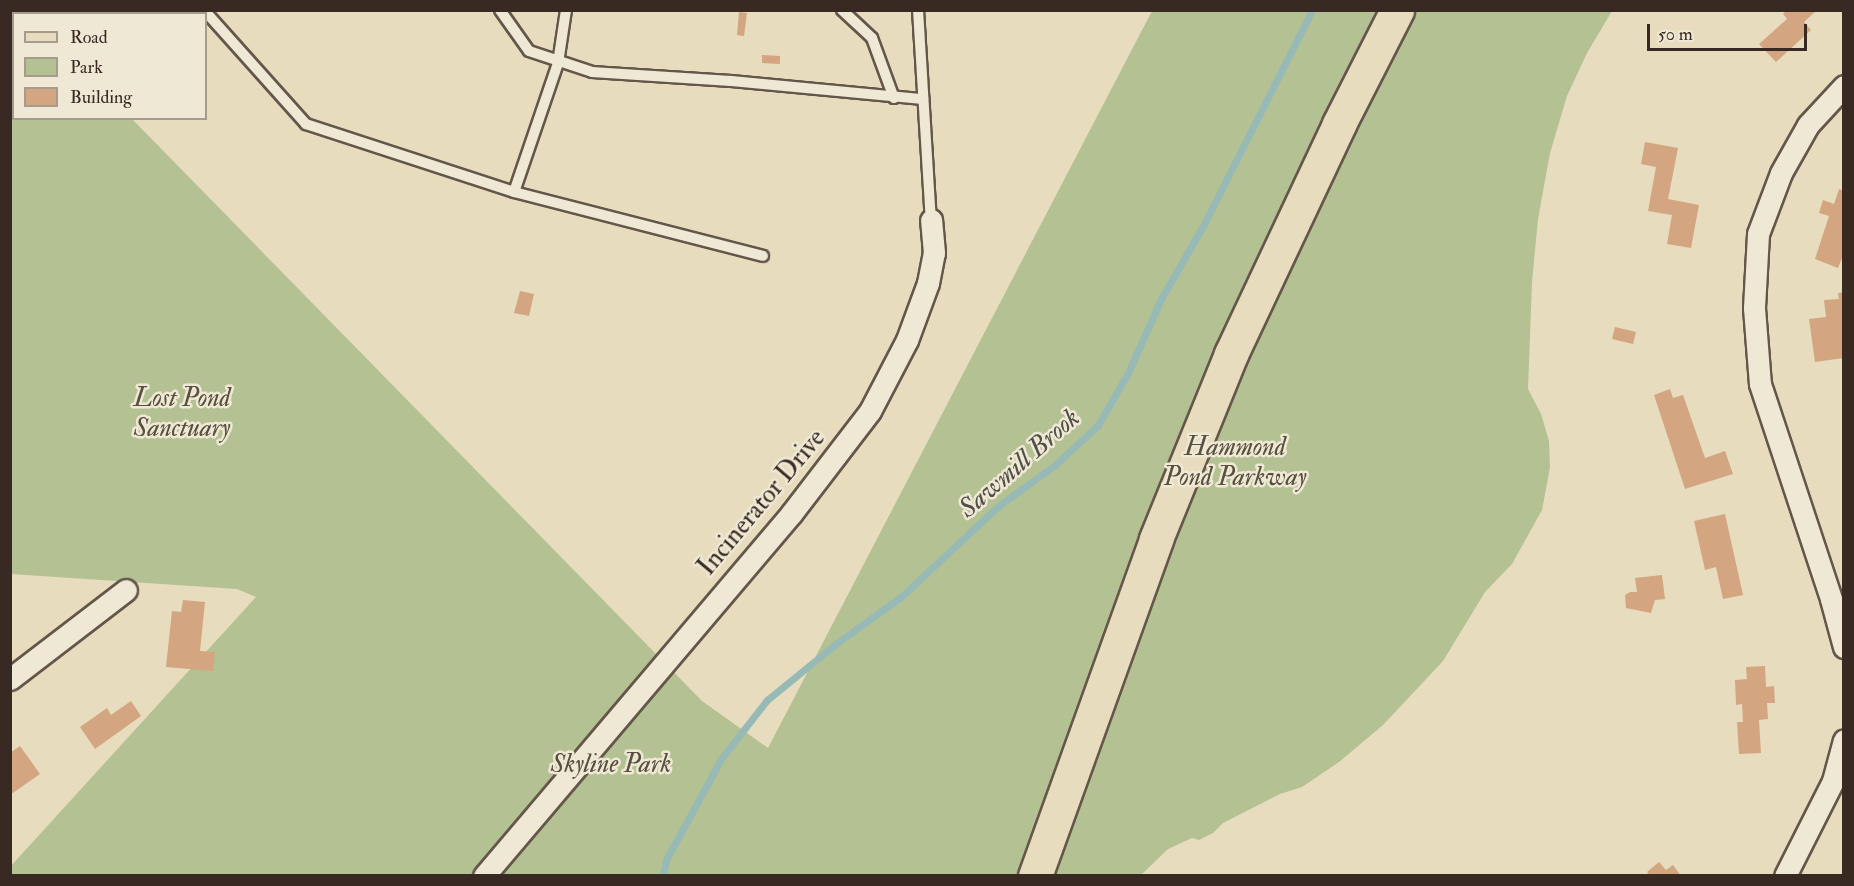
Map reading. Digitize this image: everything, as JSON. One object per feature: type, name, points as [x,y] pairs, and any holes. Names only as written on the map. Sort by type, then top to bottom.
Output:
[{"type":"main road","points":[[1035,876],[1156,539],[1231,354],[1339,124],[1397,10]]},
{"type":"street","points":[[1844,86],[1808,124],[1781,173],[1758,234],[1754,308],[1760,384],[1831,599],[1844,647]]},
{"type":"street","name":"Incinerator Drive","points":[[484,876],[790,514],[870,411],[907,340],[928,283],[933,253],[932,220]]},
{"type":"street","points":[[10,679],[126,590]]},
{"type":"street","points":[[1785,876],[1833,781],[1844,740]]},
{"type":"lane","points":[[500,10],[529,51],[558,63],[592,72],[731,81],[923,99]]},
{"type":"lane","points":[[514,192],[558,63],[566,10]]},
{"type":"lane","points":[[842,10],[872,38],[894,98]]},
{"type":"lane","name":"Incinerator Drive","points":[[918,10],[932,220]]},
{"type":"lane","points":[[207,13],[306,124],[514,192],[763,256]]},
{"type":"green space","points":[[11,11],[28,12],[12,12],[12,120],[133,120],[702,701],[768,748],[1152,11],[1612,11],[1587,53],[1567,96],[1550,153],[1538,219],[1532,282],[1528,389],[1541,414],[1549,441],[1550,467],[1542,510],[1512,564],[1485,592],[1443,661],[1383,725],[1339,762],[1302,787],[1280,794],[1223,823],[1213,833],[1199,840],[1192,838],[1168,849],[1141,875],[11,876],[10,867],[256,597],[237,589],[11,574]]},
{"type":"building","points":[[1787,10],[1817,10],[1804,22],[1811,30],[1776,62],[1759,44],[1787,19],[1783,14]]},
{"type":"building","points":[[739,12],[747,13],[744,36],[737,35]]},
{"type":"building","points":[[762,55],[780,56],[780,64],[762,63]]},
{"type":"building","points":[[1645,142],[1678,148],[1668,199],[1699,205],[1691,248],[1667,244],[1672,215],[1648,211],[1656,167],[1641,164]]},
{"type":"building","points":[[1839,189],[1844,191],[1844,253],[1838,268],[1815,259],[1829,216],[1819,213],[1823,200],[1834,204]]},
{"type":"building","points":[[520,291],[534,294],[529,316],[514,313]]},
{"type":"building","points":[[1844,292],[1844,358],[1815,362],[1809,319],[1826,317],[1824,300],[1839,299],[1838,293]]},
{"type":"building","points":[[1615,327],[1636,332],[1633,344],[1612,339]]},
{"type":"building","points":[[1670,389],[1673,398],[1683,395],[1705,458],[1725,451],[1733,474],[1685,489],[1654,395]]},
{"type":"building","points":[[1725,514],[1743,595],[1723,599],[1716,567],[1705,570],[1694,521]]},
{"type":"building","points":[[1662,575],[1665,599],[1655,600],[1651,613],[1626,608],[1625,595],[1637,592],[1635,578]]},
{"type":"building","points":[[183,600],[205,602],[200,651],[215,652],[213,671],[166,667],[172,611],[181,612]]},
{"type":"building","points":[[1765,666],[1766,687],[1774,686],[1775,703],[1767,703],[1768,719],[1759,720],[1761,753],[1739,754],[1737,722],[1743,722],[1742,704],[1736,705],[1735,680],[1747,679],[1746,667]]},
{"type":"building","points":[[131,701],[141,716],[95,749],[80,727],[107,708],[111,715]]},
{"type":"building","points":[[20,746],[40,774],[10,795],[10,753]]},
{"type":"building","points":[[1659,862],[1666,870],[1673,865],[1681,876],[1650,876],[1647,872]]},
{"type":"waterway","name":"Sawmill Brook","points":[[663,876],[666,860],[721,759],[767,700],[837,643],[902,596],[997,507],[1055,465],[1098,425],[1128,373],[1161,299],[1203,226],[1312,10]]},
{"type":"park label","name":"Lost Pond Sanctuary","points":[[182,414]]},
{"type":"park label","name":"Hammond Pond Parkway","points":[[1235,463]]},
{"type":"park label","name":"Skyline Park","points":[[611,765]]}]
